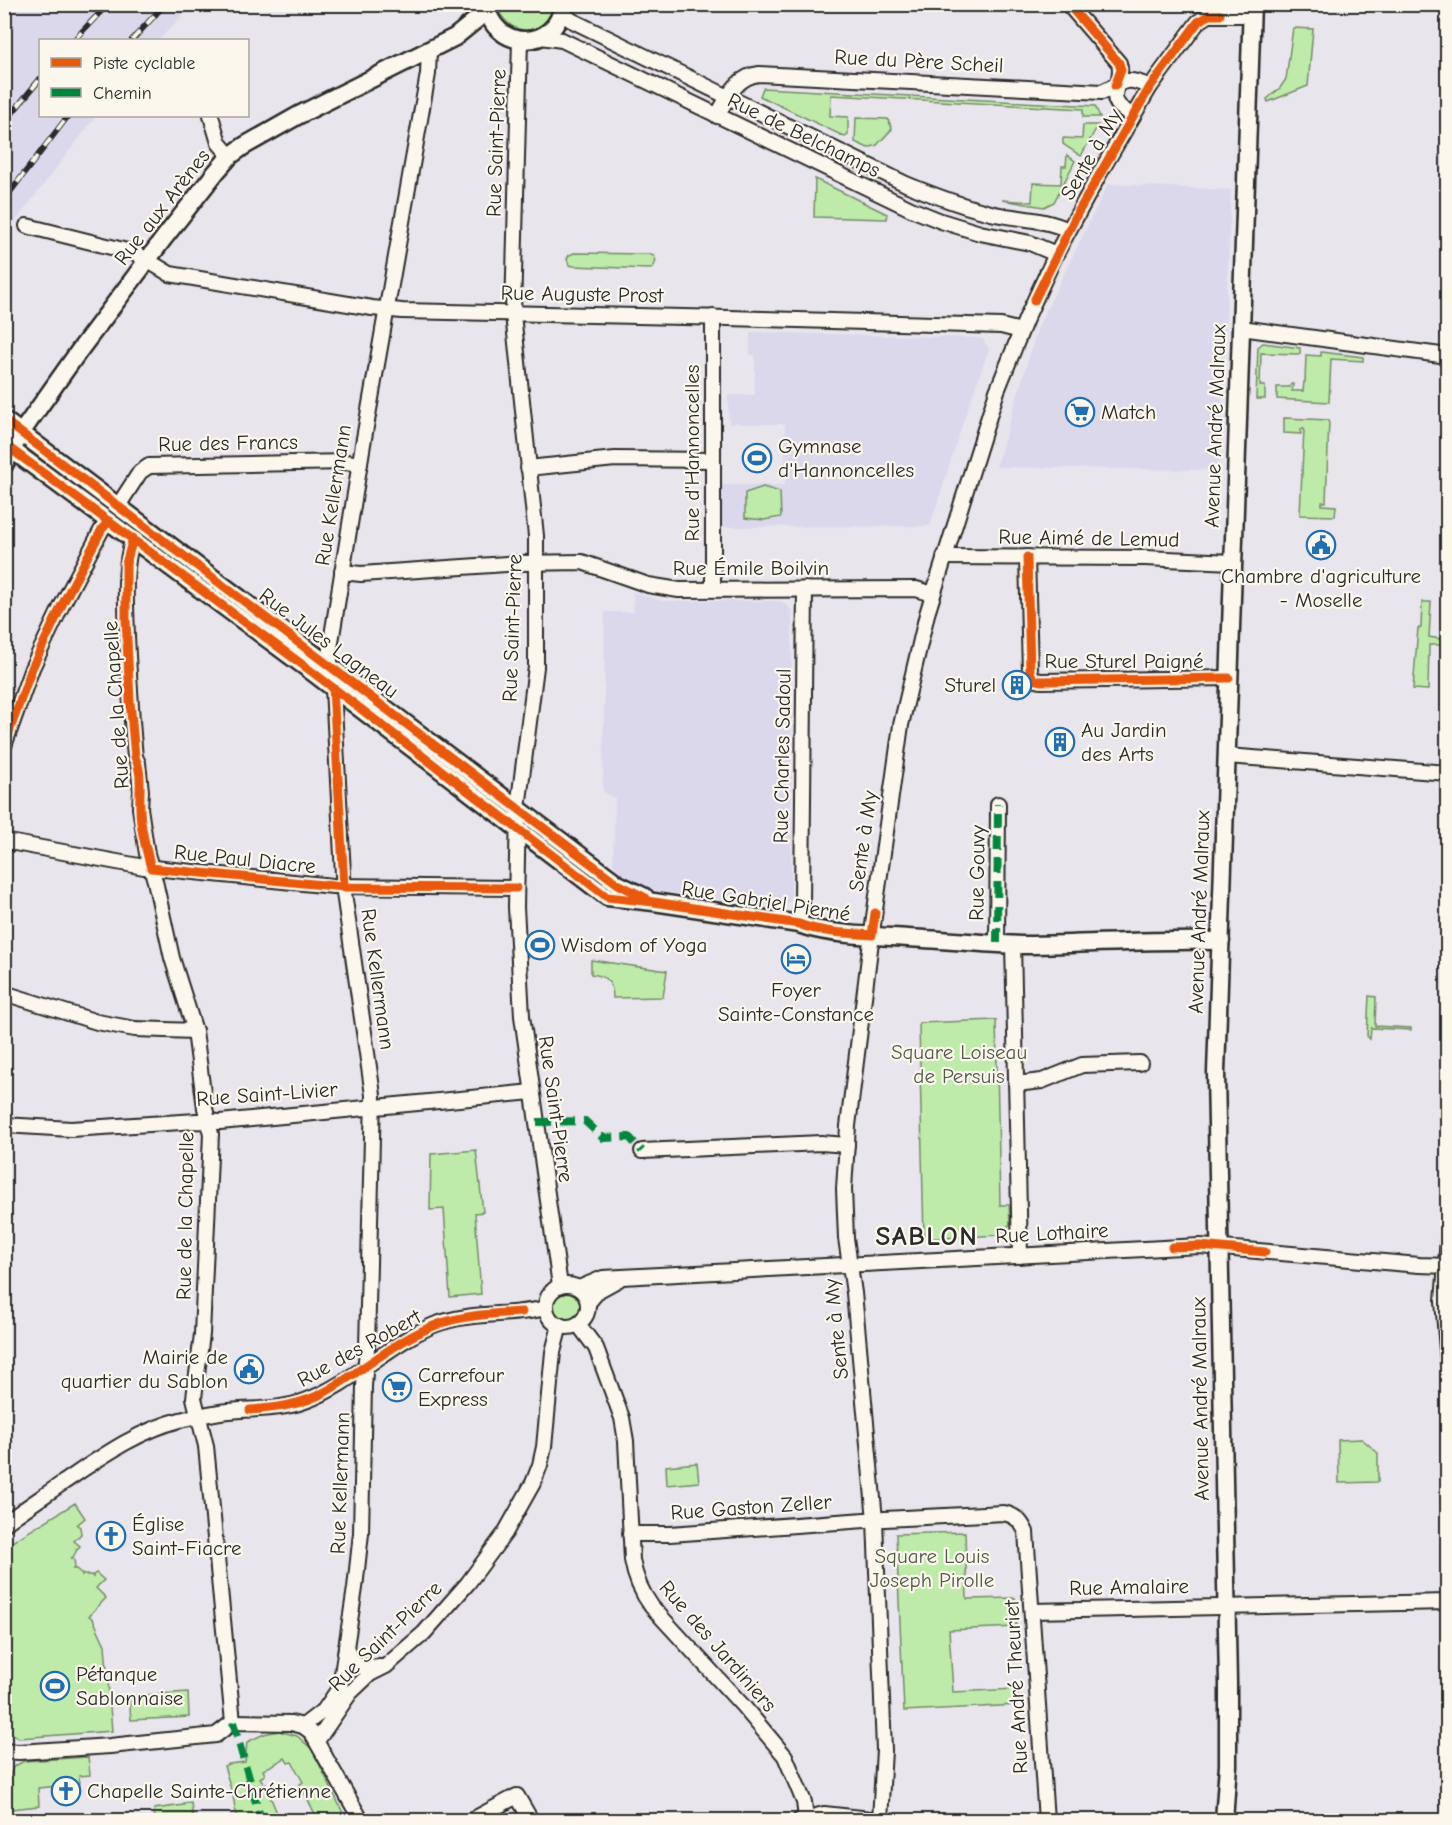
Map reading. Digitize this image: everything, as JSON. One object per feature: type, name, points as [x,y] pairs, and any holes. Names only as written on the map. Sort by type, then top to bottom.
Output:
[{"type":"main road","points":[[486,8],[496,28],[503,34],[520,40],[531,40],[550,31],[557,22],[562,8]]},
{"type":"main road","name":"Rue aux Arènes","points":[[455,37],[486,8]]},
{"type":"main road","name":"Avenue André Malraux","points":[[1224,1821],[1228,1758],[1216,1073],[1252,10]]},
{"type":"main road","name":"Rue aux Arènes","points":[[4,465],[8,447],[21,433],[148,260],[230,156],[299,115],[429,49],[455,37],[483,33],[496,28]]},
{"type":"main road","points":[[4,420],[114,514]]},
{"type":"main road","points":[[8,447],[114,514]]},
{"type":"main road","name":"Rue Jules Lagneau","points":[[114,514],[133,538],[517,829]]},
{"type":"main road","name":"Rue Jules Lagneau","points":[[114,514],[330,666],[518,808]]},
{"type":"main road","name":"Rue Gabriel Pierné","points":[[518,808],[618,884],[654,902]]},
{"type":"main road","name":"Rue Gabriel Pierné","points":[[517,829],[607,897],[872,935],[1005,943],[1221,941]]},
{"type":"street","points":[[1068,4],[1119,63],[1121,70],[1115,86],[1115,96],[1118,106],[1133,115]]},
{"type":"street","name":"Rue de Belchamps","points":[[562,8],[571,20],[879,171],[951,202],[1011,217],[1054,223],[1068,230]]},
{"type":"street","name":"Sente à My","points":[[880,1820],[884,1757],[874,1520],[855,1303],[844,1212],[847,1144],[872,935],[901,725],[933,594],[997,391],[1056,254],[1133,115],[1150,87],[1198,22],[1202,11],[1220,15],[1252,10]]},
{"type":"street","name":"Rue de Belchamps","points":[[541,37],[562,40],[911,209],[980,233],[1030,243],[1056,254]]},
{"type":"street","name":"Rue Saint-Pierre","points":[[520,40],[513,314],[536,536],[535,681],[518,808],[516,888],[522,1016],[560,1286]]},
{"type":"street","name":"Rue Kellermann","points":[[303,1726],[345,1690],[346,1646],[362,1533],[367,1348],[373,1095],[344,887],[330,648],[386,309],[428,74],[429,49]]},
{"type":"street","name":"Rue du Père Scheil","points":[[717,116],[735,86],[746,78],[759,74],[1102,92],[1125,81],[1136,80],[1150,87]]},
{"type":"street","points":[[211,117],[219,143],[230,156]]},
{"type":"street","points":[[870,190],[879,171]]},
{"type":"street","name":"Rue Auguste Prost","points":[[27,226],[135,253],[170,274],[386,309],[1001,326],[1021,331]]},
{"type":"street","name":"Rue d'Hannoncelles","points":[[713,317],[713,589]]},
{"type":"street","points":[[1241,328],[1448,356]]},
{"type":"street","points":[[528,468],[615,459],[713,460]]},
{"type":"street","name":"Rue des Francs","points":[[114,514],[140,472],[149,466],[346,462],[360,464]]},
{"type":"street","points":[[4,746],[32,668],[48,634],[102,529],[114,514]]},
{"type":"street","name":"Rue de la Chapelle","points":[[133,538],[126,564],[126,619],[130,707],[141,791],[140,808],[147,854],[172,958],[195,1031],[211,1134],[202,1334],[194,1398],[206,1446],[233,1722]]},
{"type":"street","name":"Rue Aimé de Lemud","points":[[944,557],[1146,558],[1233,562]]},
{"type":"street","name":"Rue Sturel Paigné","points":[[1027,557],[1030,671],[1033,679],[1041,681],[1229,678]]},
{"type":"street","name":"Rue Émile Boilvin","points":[[342,572],[361,574],[535,562],[582,562],[664,589],[916,589],[933,594]]},
{"type":"street","name":"Rue Charles Sadoul","points":[[799,924],[802,904],[805,589]]},
{"type":"street","points":[[1227,756],[1448,773]]},
{"type":"street","name":"Rue Gouvy","points":[[998,804],[1005,943],[1016,1084],[1020,1256]]},
{"type":"street","name":"Rue Paul Diacre","points":[[4,841],[151,868],[344,887],[516,888]]},
{"type":"street","points":[[4,993],[97,1022],[135,1029],[195,1031]]},
{"type":"street","points":[[1016,1084],[1042,1080],[1082,1065],[1140,1063]]},
{"type":"street","name":"Rue Saint-Livier","points":[[4,1125],[71,1129],[197,1120],[220,1122],[532,1092]]},
{"type":"street","points":[[642,1151],[821,1143],[847,1144]]},
{"type":"street","points":[[1448,1239],[1443,1301],[1448,1362]]},
{"type":"street","name":"Rue Lothaire","points":[[579,1288],[603,1278],[1197,1246],[1446,1266]]},
{"type":"street","name":"Rue Lothaire","points":[[588,1303],[599,1290],[623,1277]]},
{"type":"street","points":[[573,1285],[579,1288],[585,1294],[588,1303],[587,1313],[578,1324],[566,1327],[553,1321],[546,1308],[549,1295],[560,1286],[573,1285]]},
{"type":"street","name":"Rue des Robert","points":[[4,1524],[106,1453],[141,1435],[177,1421],[199,1416],[220,1412],[277,1408],[303,1401],[325,1392],[435,1325],[471,1316],[546,1308]]},
{"type":"street","name":"Rue des Jardiniers","points":[[578,1324],[596,1348],[622,1418],[626,1441],[633,1568],[642,1592],[652,1607],[745,1708],[785,1756],[804,1802],[803,1819]]},
{"type":"street","name":"Rue Saint-Pierre","points":[[317,1741],[345,1690],[386,1666],[424,1633],[468,1583],[505,1533],[540,1464],[544,1447],[554,1352],[560,1325]]},
{"type":"street","name":"Rue André Theuriet","points":[[874,1520],[1004,1513],[1012,1515],[1023,1524],[1026,1532],[1033,1611],[1046,1821]]},
{"type":"street","name":"Rue Gaston Zeller","points":[[630,1534],[670,1534],[874,1520]]},
{"type":"street","name":"Rue Amalaire","points":[[1033,1611],[1448,1602]]},
{"type":"street","points":[[346,1646],[348,1656],[358,1665],[368,1668],[386,1666]]},
{"type":"street","points":[[4,1751],[19,1752],[216,1736],[233,1722],[291,1723],[303,1726],[317,1741],[361,1821]]},
{"type":"street","points":[[472,1821],[517,1796],[531,1821]]},
{"type":"street","points":[[803,1819],[824,1814],[880,1820]]},
{"type":"shaded area","points":[[5,4],[192,5],[160,39],[39,39],[39,117],[95,117],[5,235]]},
{"type":"shaded area","points":[[1108,184],[1231,190],[1218,470],[996,467],[1038,327]]},
{"type":"shaded area","points":[[750,332],[982,338],[989,349],[930,526],[721,527],[721,485],[785,485],[785,424],[738,424],[735,422],[735,424],[729,424],[728,395],[755,395],[755,355],[750,355]]},
{"type":"shaded area","points":[[633,592],[662,601],[782,601],[792,611],[791,900],[781,908],[657,891],[621,875],[616,870],[613,862],[615,798],[603,792],[605,612],[634,612]]},
{"type":"green space","points":[[497,5],[554,5],[550,16],[543,24],[535,29],[526,30],[509,24]]},
{"type":"green space","points":[[1293,28],[1313,29],[1308,86],[1268,102],[1267,99],[1280,88],[1286,79]]},
{"type":"green space","points":[[763,88],[1095,106],[1100,117],[1083,117],[1083,109],[831,95],[830,116],[848,117],[848,135],[845,137],[760,96]]},
{"type":"green space","points":[[856,118],[888,119],[892,129],[877,145],[868,148],[855,142]]},
{"type":"green space","points":[[1083,125],[1098,125],[1081,156],[1063,144],[1063,138],[1082,139]]},
{"type":"green space","points":[[1067,155],[1075,161],[1054,202],[1044,207],[1002,200],[1032,202],[1033,183],[1061,184],[1062,166],[1066,166]]},
{"type":"green space","points":[[815,179],[887,214],[887,219],[814,217]]},
{"type":"green space","points":[[574,253],[649,254],[654,256],[656,261],[653,268],[649,269],[569,265],[567,259]]},
{"type":"green space","points":[[1263,343],[1300,348],[1300,354],[1261,353],[1260,386],[1265,386],[1265,399],[1256,399],[1258,347]]},
{"type":"green space","points":[[1321,352],[1363,357],[1363,361],[1331,359],[1329,402],[1277,399],[1277,387],[1290,387],[1293,384],[1292,391],[1303,391],[1306,355],[1321,356]]},
{"type":"green space","points":[[1284,418],[1329,420],[1326,502],[1322,502],[1322,505],[1336,506],[1335,516],[1300,515],[1304,429],[1301,429],[1301,434],[1284,433]]},
{"type":"green space","points":[[763,487],[780,492],[781,517],[764,520],[745,518],[745,493]]},
{"type":"green space","points":[[1422,602],[1431,602],[1429,637],[1447,640],[1447,645],[1429,645],[1428,690],[1413,689]]},
{"type":"green space","points":[[591,960],[667,971],[663,997],[613,998],[612,988],[608,981],[601,976],[591,974]]},
{"type":"green space","points":[[1369,996],[1376,997],[1375,1026],[1411,1028],[1411,1030],[1371,1028],[1370,1039],[1367,1036]]},
{"type":"green space","name":"Square Loiseau de Persuis","points":[[996,1020],[1000,1205],[1009,1205],[1010,1224],[1000,1235],[924,1239],[919,1023]]},
{"type":"green space","points":[[476,1150],[483,1212],[475,1213],[481,1294],[450,1297],[444,1209],[430,1210],[431,1154]]},
{"type":"green space","points":[[567,1292],[577,1296],[581,1306],[577,1316],[567,1320],[557,1316],[553,1306],[557,1296]]},
{"type":"green space","points":[[1362,1439],[1378,1453],[1378,1482],[1339,1483],[1338,1440]]},
{"type":"green space","points":[[697,1463],[699,1482],[667,1485],[666,1466]]},
{"type":"green space","points":[[75,1503],[85,1518],[77,1525],[80,1527],[81,1534],[74,1541],[80,1546],[71,1558],[74,1559],[73,1569],[76,1569],[82,1576],[91,1575],[93,1577],[96,1573],[104,1580],[96,1588],[106,1598],[89,1616],[93,1619],[105,1645],[112,1731],[19,1738],[7,1730],[4,1702],[5,1548]]},
{"type":"green space","name":"Square Louis Joseph Pirolle","points":[[965,1532],[967,1599],[1015,1598],[1016,1627],[949,1630],[953,1692],[1017,1689],[1018,1705],[904,1711],[896,1534]]},
{"type":"green space","points":[[188,1692],[189,1717],[131,1720],[129,1696]]},
{"type":"green space","points":[[279,1731],[297,1736],[312,1749],[344,1815],[334,1820],[318,1820],[300,1784],[303,1782],[292,1762],[288,1763],[285,1758],[263,1770],[265,1775],[260,1778],[270,1792],[280,1820],[237,1820],[224,1766],[245,1762],[247,1742],[264,1734]]},
{"type":"green space","points":[[88,1757],[90,1775],[79,1776],[80,1784],[38,1788],[39,1806],[11,1809],[9,1779],[13,1767],[24,1761]]},
{"type":"green space","points":[[191,1802],[193,1820],[155,1820],[154,1809]]},
{"type":"railway","points":[[75,39],[108,4]]},
{"type":"railway","points":[[133,39],[165,4]]},
{"type":"railway","points":[[4,123],[39,80]]},
{"type":"railway","points":[[4,200],[67,117]]},
{"type":"marked path","points":[[997,943],[998,804]]},
{"type":"marked path","points":[[537,1122],[585,1121],[603,1138],[629,1137],[642,1151]]},
{"type":"marked path","points":[[233,1722],[261,1820]]},
{"type":"cycle path","points":[[1068,4],[1119,63],[1121,70],[1115,86]]},
{"type":"cycle path","points":[[1034,301],[1077,214],[1150,87],[1198,22],[1209,15],[1220,15]]},
{"type":"cycle path","points":[[4,420],[618,884],[646,898]]},
{"type":"cycle path","points":[[4,444],[315,674],[607,897],[799,924],[826,931],[872,935],[875,913]]},
{"type":"cycle path","points":[[4,746],[32,668],[62,605],[102,529],[109,521]]},
{"type":"cycle path","points":[[133,538],[126,564],[130,701],[135,757],[140,776],[141,823],[151,868],[344,887],[516,888]]},
{"type":"cycle path","points":[[1027,557],[1030,671],[1033,679],[1041,681],[1229,678]]},
{"type":"cycle path","points":[[333,688],[344,887]]},
{"type":"cycle path","points":[[1172,1247],[1200,1246],[1265,1252]]},
{"type":"cycle path","points":[[250,1410],[288,1405],[316,1396],[339,1384],[394,1347],[436,1325],[467,1317],[522,1312]]},
{"type":"place","name":"Match","points":[[1080,412]]},
{"type":"place","name":"Gymnase d'Hannoncelles","points":[[757,458]]},
{"type":"place","name":"Chambre d'agriculture - Moselle","points":[[1321,545]]},
{"type":"place","name":"Sturel","points":[[1017,685]]},
{"type":"place","name":"Au Jardin des Arts","points":[[1060,742]]},
{"type":"place","name":"Wisdom of Yoga","points":[[540,945]]},
{"type":"place","name":"Foyer Sainte-Constance","points":[[796,959]]},
{"type":"place","name":"Mairie de quartier du Sablon","points":[[249,1369]]},
{"type":"place","name":"Carrefour Express","points":[[397,1387]]},
{"type":"place","name":"Église Saint-Fiacre","points":[[111,1536]]},
{"type":"place","name":"Pétanque Sablonnaise","points":[[55,1686]]},
{"type":"place","name":"Chapelle Sainte-Chrétienne","points":[[66,1791]]},
{"type":"district","name":"SABLON","points":[[927,1236]]}]
